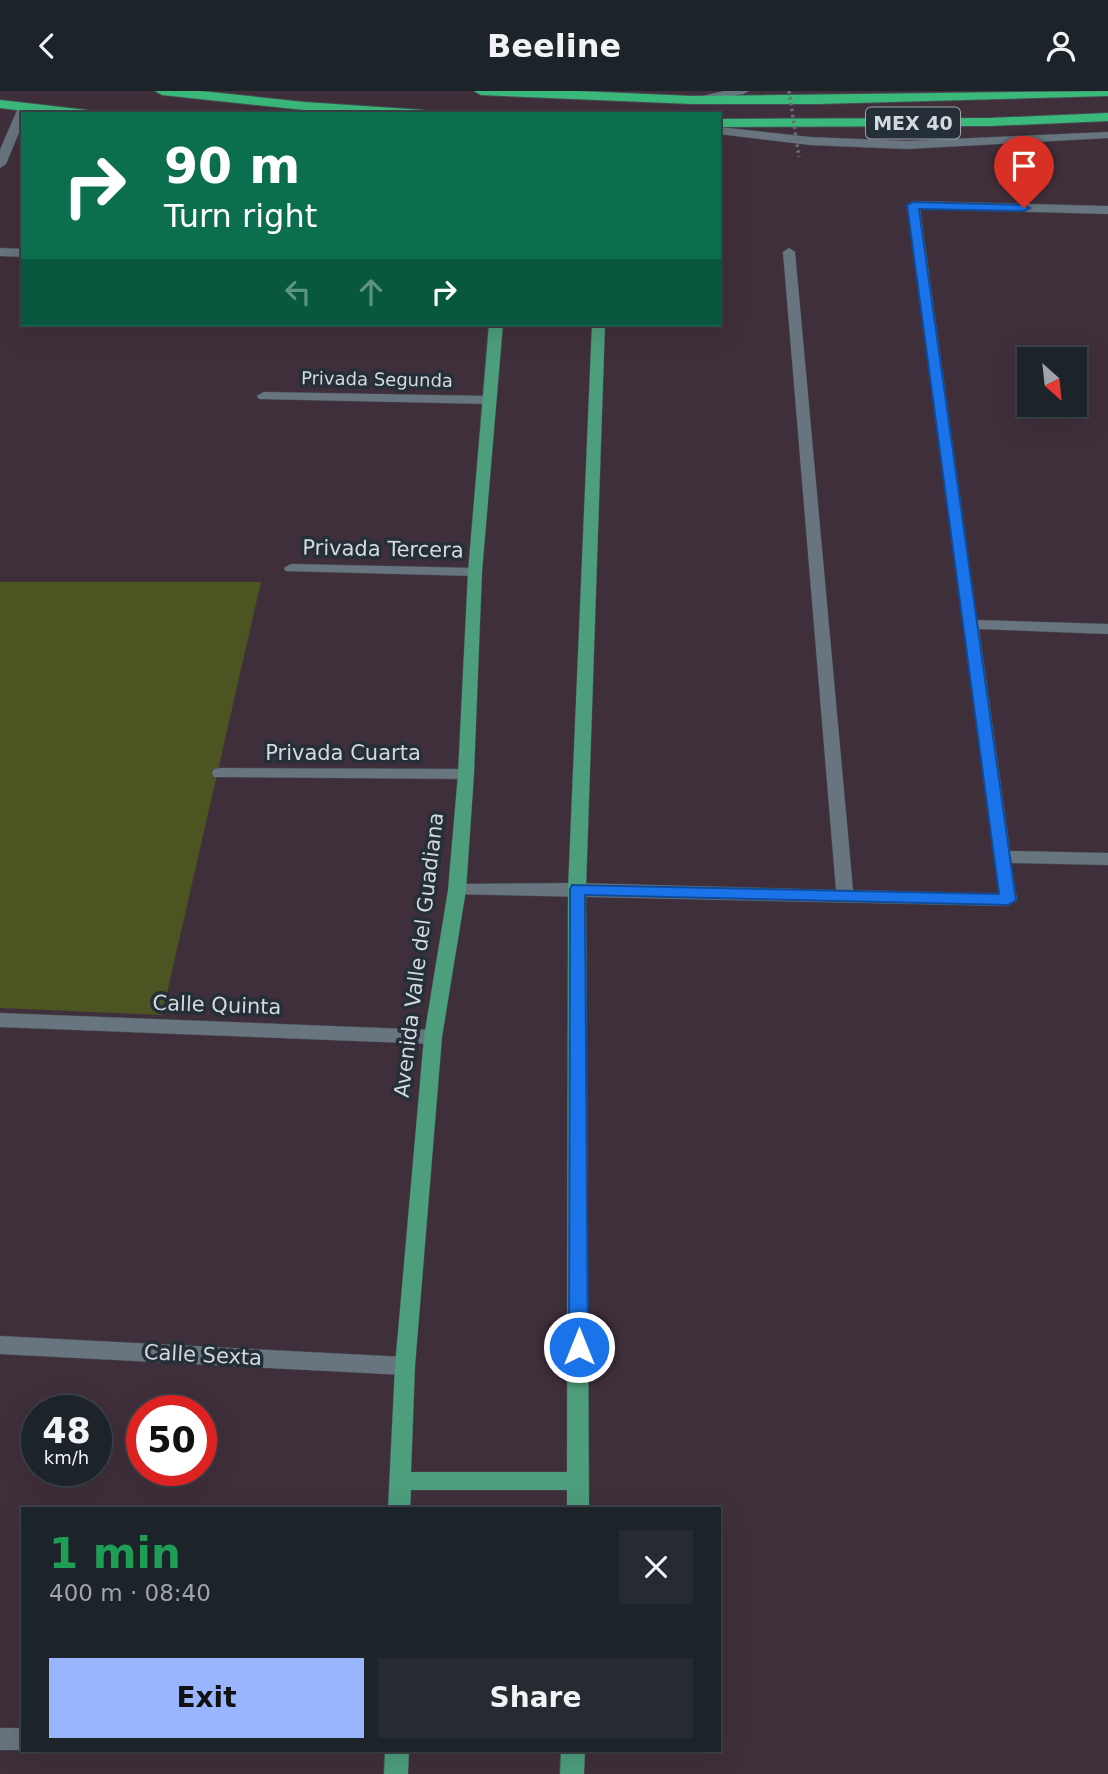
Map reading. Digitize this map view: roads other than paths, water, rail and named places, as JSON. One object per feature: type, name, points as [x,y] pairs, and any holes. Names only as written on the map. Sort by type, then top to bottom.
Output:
[{"type":"highway","points":[[162,91],[304,106],[394,112]]},
{"type":"highway","name":"MEX 40","points":[[481,91],[692,100],[1079,95],[1108,92]]},
{"type":"highway","points":[[0,104],[66,112]]},
{"type":"highway","name":"MEX 40","points":[[721,123],[990,122],[1107,117]]},
{"type":"main road","name":"Avenida Valle del Guadiana","points":[[398,1507],[405,1366],[433,1037],[457,890],[466,774],[475,572],[496,326]]},
{"type":"main road","points":[[578,1507],[578,889],[598,326]]},
{"type":"main road","points":[[399,1481],[579,1481]]},
{"type":"main road","points":[[396,1774],[397,1752]]},
{"type":"main road","points":[[572,1774],[573,1752]]},
{"type":"street","points":[[692,100],[743,91]]},
{"type":"street","points":[[21,112],[23,108]]},
{"type":"street","points":[[0,164],[21,113]]},
{"type":"street","points":[[721,130],[810,141],[906,145],[1108,135]]},
{"type":"street","points":[[457,890],[578,889],[1008,900],[913,205],[1108,210]]},
{"type":"street","points":[[0,252],[21,253]]},
{"type":"street","points":[[789,252],[845,896]]},
{"type":"street","name":"Privada Segunda","points":[[264,396],[489,400]]},
{"type":"street","name":"Privada Tercera","points":[[291,568],[475,572]]},
{"type":"street","points":[[970,624],[1108,629]]},
{"type":"street","name":"Privada Cuarta","points":[[220,773],[466,774]]},
{"type":"street","points":[[1002,857],[1108,859]]},
{"type":"street","name":"Calle Quinta","points":[[0,1020],[433,1037]]},
{"type":"street","name":"Calle Sexta","points":[[0,1345],[405,1366]]},
{"type":"street","points":[[0,1739],[21,1739]]}]
